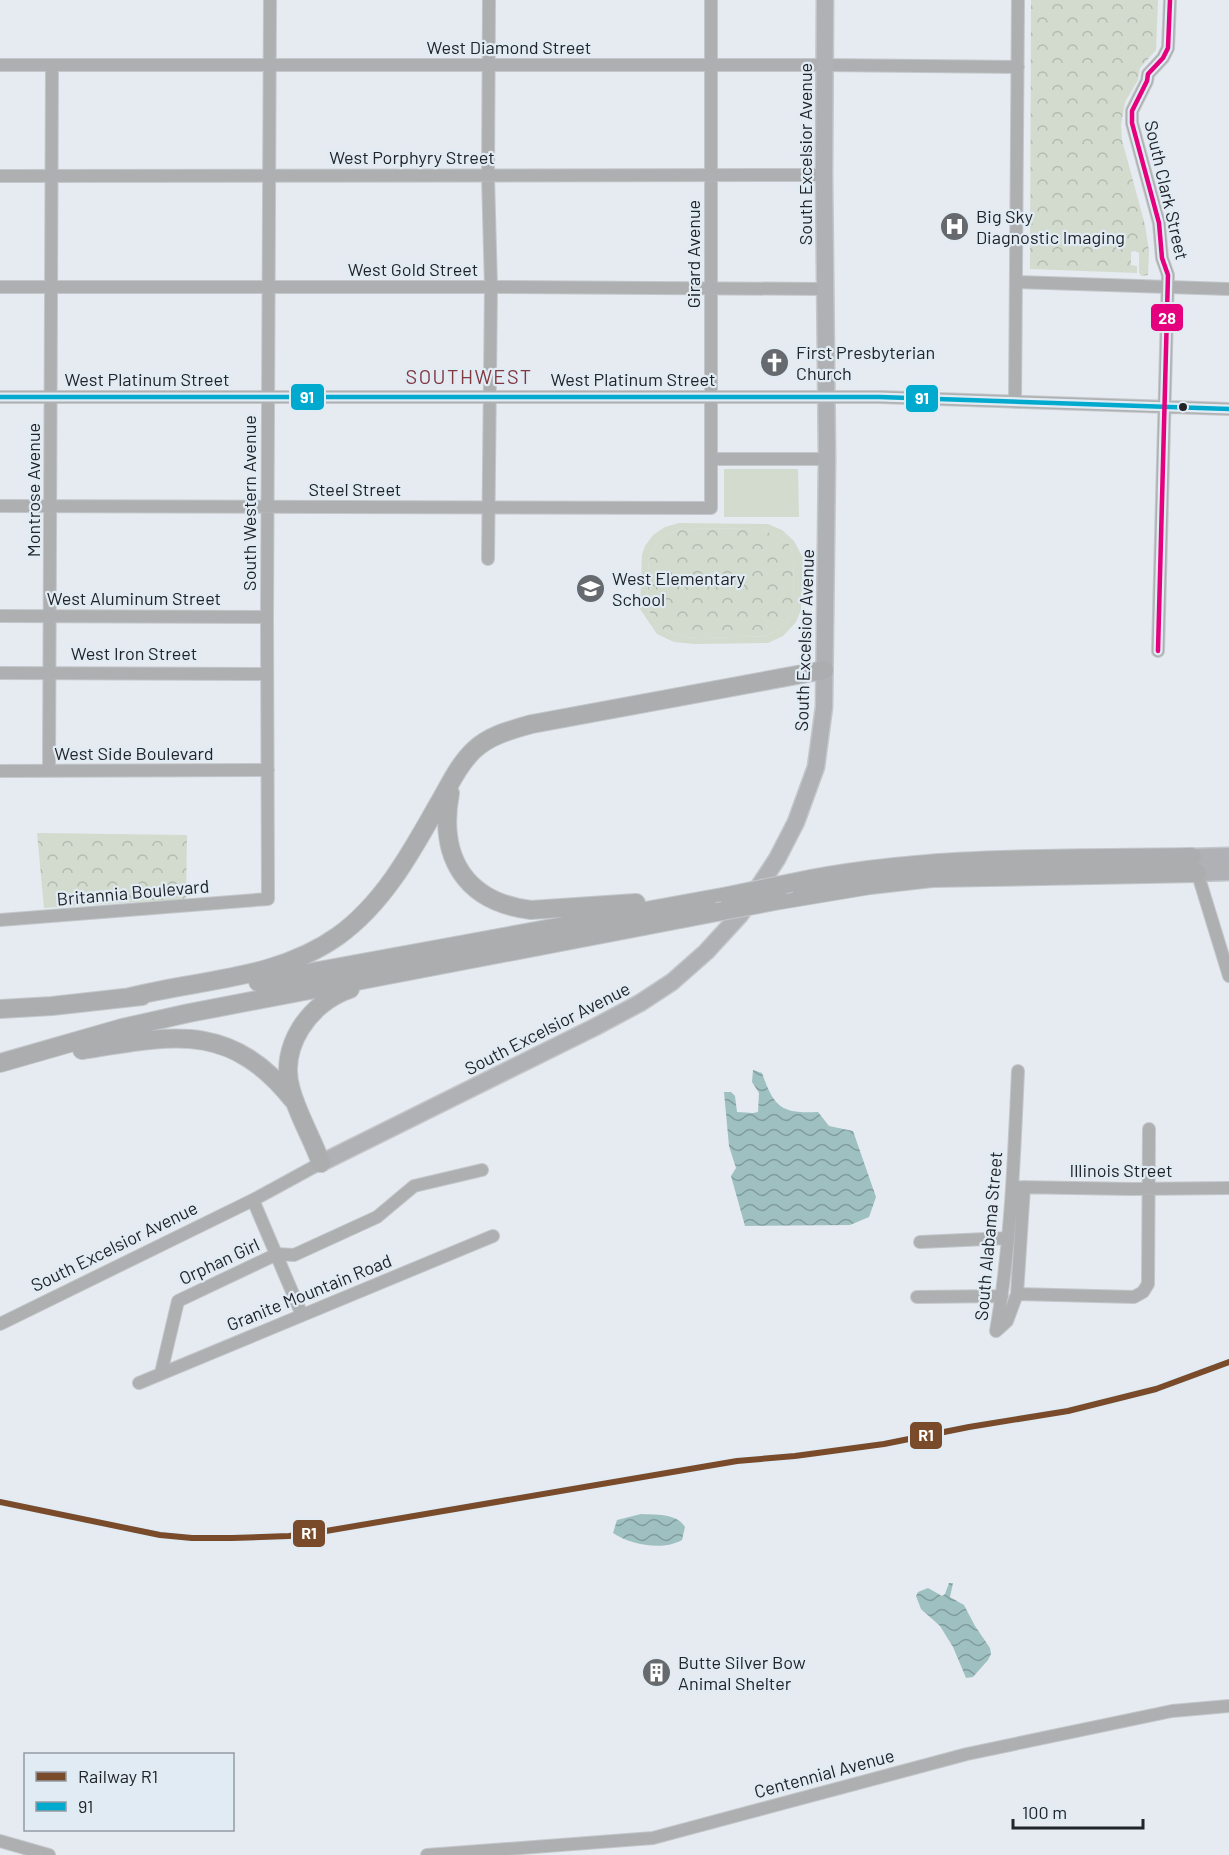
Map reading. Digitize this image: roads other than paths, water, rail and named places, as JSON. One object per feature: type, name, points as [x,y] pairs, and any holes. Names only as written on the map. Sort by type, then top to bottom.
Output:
[{"type":"highway","points":[[130,997],[160,989],[219,981],[272,969],[295,960],[338,937],[386,890],[453,780],[474,750],[496,735],[532,724],[824,670]]},
{"type":"highway","points":[[453,780],[447,810],[447,827],[453,858],[479,892],[495,902],[514,908],[540,910],[780,900],[880,883],[932,878],[1194,865]]},
{"type":"highway","points":[[321,1163],[290,1089],[289,1060],[304,1022],[319,1005],[339,992],[723,902],[791,883],[850,872],[952,861],[1194,865]]},
{"type":"highway","points":[[0,1009],[190,993],[723,902]]},
{"type":"highway","points":[[0,1063],[123,1028],[189,1013],[486,956]]},
{"type":"highway","points":[[0,1063],[151,1039],[200,1038],[244,1054],[269,1074],[296,1105]]},
{"type":"main road","name":"South Excelsior Avenue","points":[[321,1163],[640,1003],[672,981],[706,952],[740,915],[777,859],[796,822],[816,767],[824,707],[827,459],[825,0]]},
{"type":"main road","points":[[1194,865],[1229,856]]},
{"type":"main road","points":[[1194,865],[1229,872]]},
{"type":"street","name":"South Western Avenue","points":[[268,899],[267,507],[270,0]]},
{"type":"street","points":[[488,559],[491,286],[488,176],[489,0]]},
{"type":"street","name":"Girard Avenue","points":[[711,0],[711,508]]},
{"type":"street","points":[[1015,402],[1018,0]]},
{"type":"street","name":"South Clark Street","points":[[1158,651],[1168,275],[1162,258],[1159,223],[1132,123],[1134,105],[1147,81],[1148,74],[1163,58],[1168,48],[1170,0]]},
{"type":"street","name":"West Diamond Street","points":[[0,65],[489,64],[1018,67]]},
{"type":"street","name":"Montrose Avenue","points":[[49,771],[52,65]]},
{"type":"street","name":"West Porphyry Street","points":[[0,176],[824,175]]},
{"type":"street","points":[[1017,282],[1229,290]]},
{"type":"street","name":"West Gold Street","points":[[0,287],[491,286],[825,289]]},
{"type":"street","name":"West Platinum Street","points":[[0,397],[880,397],[1229,409]]},
{"type":"street","points":[[711,459],[827,459]]},
{"type":"street","name":"Steel Street","points":[[0,506],[711,508]]},
{"type":"street","name":"West Aluminum Street","points":[[0,616],[267,618]]},
{"type":"street","name":"West Iron Street","points":[[0,673],[267,674]]},
{"type":"street","name":"West Side Boulevard","points":[[0,771],[268,770]]},
{"type":"street","points":[[1194,865],[1229,976]]},
{"type":"street","name":"Britannia Boulevard","points":[[0,920],[268,899]]},
{"type":"street","name":"South Alabama Street","points":[[1018,1071],[1018,1187],[1017,1294],[1007,1321],[996,1330],[1008,1238],[1018,1187]]},
{"type":"street","points":[[1017,1294],[1134,1297],[1143,1292],[1148,1284],[1149,1129]]},
{"type":"street","name":"South Excelsior Avenue","points":[[0,1324],[253,1200],[321,1163]]},
{"type":"street","name":"Orphan Girl","points":[[161,1373],[178,1301],[277,1254],[294,1255],[377,1217],[414,1186],[482,1170]]},
{"type":"street","name":"Illinois Street","points":[[1018,1187],[1229,1188]]},
{"type":"street","points":[[253,1200],[302,1315]]},
{"type":"street","name":"Granite Mountain Road","points":[[139,1383],[493,1236]]},
{"type":"street","points":[[920,1242],[1008,1238]]},
{"type":"street","points":[[917,1297],[1002,1296]]},
{"type":"street","name":"Centennial Avenue","points":[[426,1855],[653,1838],[967,1754],[1172,1712],[1229,1706]]},
{"type":"street","points":[[0,1841],[49,1855]]},
{"type":"water","points":[[753,1070],[762,1073],[775,1101],[787,1110],[818,1112],[829,1126],[853,1131],[876,1197],[869,1217],[850,1225],[745,1226],[731,1176],[736,1168],[729,1146],[724,1092],[731,1092],[735,1096],[737,1112],[758,1112],[759,1093],[752,1082]]},
{"type":"water","points":[[641,1514],[677,1519],[685,1527],[682,1540],[666,1545],[647,1545],[629,1541],[613,1533],[617,1520]]},
{"type":"water","points":[[949,1583],[953,1583],[950,1597],[964,1605],[990,1648],[991,1654],[988,1660],[973,1677],[966,1678],[953,1647],[940,1626],[921,1609],[916,1596],[918,1592],[928,1588],[942,1596]]},
{"type":"rail line","name":"R1","points":[[0,1502],[160,1535],[192,1538],[289,1536],[737,1461],[884,1444],[1068,1411],[1156,1389],[1229,1362]]},
{"type":"place","name":"Big Sky Diagnostic Imaging","points":[[955,226]]},
{"type":"place","name":"First Presbyterian Church","points":[[775,362]]},
{"type":"place","name":"West Elementary School","points":[[591,588]]},
{"type":"place","name":"Butte Silver Bow Animal Shelter","points":[[657,1672]]},
{"type":"district","name":"SOUTHWEST","points":[[469,376]]}]
